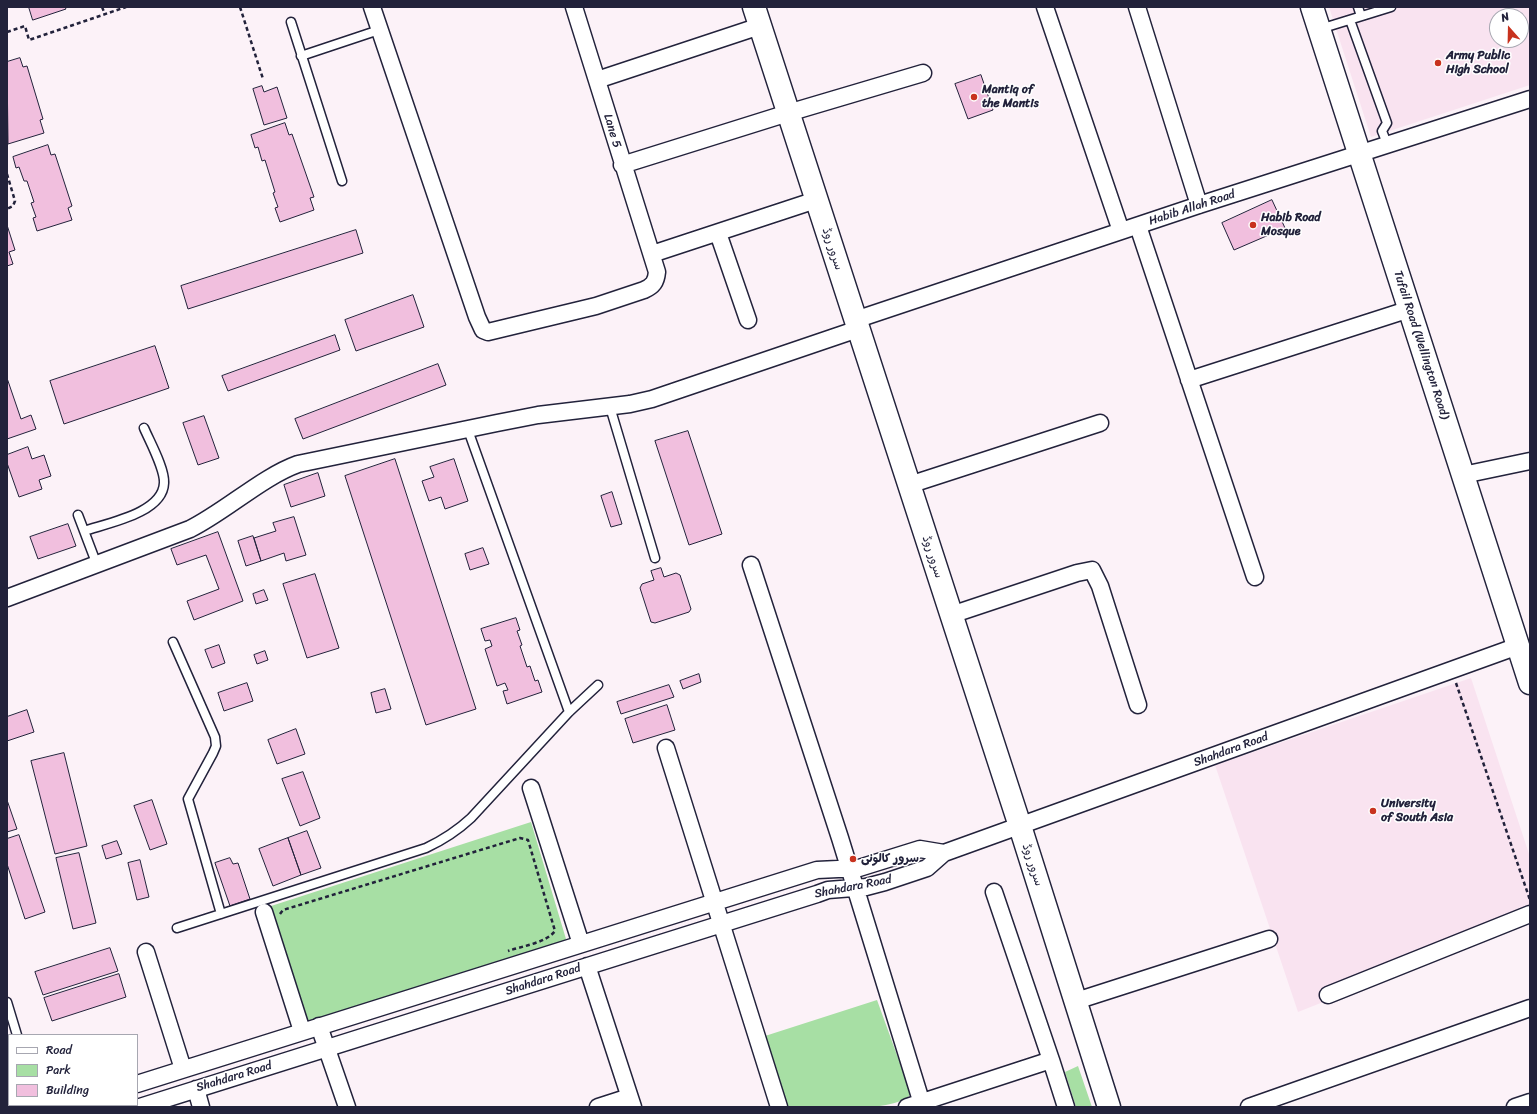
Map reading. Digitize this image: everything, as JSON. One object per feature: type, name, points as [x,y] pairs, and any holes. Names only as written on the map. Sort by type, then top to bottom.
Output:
[{"type":"street","points":[[372,7],[379,30]]},
{"type":"street","name":"Lane 5","points":[[379,30],[477,317],[483,330],[488,332],[497,331],[596,306],[644,290],[652,286],[657,279],[658,272],[622,165],[574,7]]},
{"type":"street","points":[[1046,7],[1120,231]]},
{"type":"street","points":[[1137,7],[1199,205]]},
{"type":"street","name":"Tufail Road (Wellington Road)","points":[[1312,7],[1530,683]]},
{"type":"street","points":[[597,80],[757,16]]},
{"type":"street","name":"سرور روڈ","points":[[757,16],[1020,826],[1109,1107]]},
{"type":"street","points":[[622,165],[788,113],[923,73]]},
{"type":"street","name":"Habib Allah Road","points":[[7,598],[190,529],[208,520],[288,468],[312,461],[538,415],[610,407],[652,399],[857,324],[1120,231],[1388,146],[1530,99]]},
{"type":"street","points":[[652,254],[816,200]]},
{"type":"street","points":[[1138,226],[1255,577]]},
{"type":"street","points":[[718,233],[748,320]]},
{"type":"street","points":[[1189,380],[1410,310]]},
{"type":"street","points":[[909,485],[1100,423]]},
{"type":"street","points":[[1463,475],[1530,461]]},
{"type":"street","points":[[751,565],[856,888],[917,1106],[1051,1060]]},
{"type":"street","points":[[951,615],[1076,573],[1092,570],[1100,586],[1138,705]]},
{"type":"street","name":"Shahdara Road","points":[[140,1107],[828,890],[856,888],[885,882],[927,868],[944,853],[1518,646]]},
{"type":"street","points":[[666,748],[779,1107]]},
{"type":"street","points":[[531,788],[581,944]]},
{"type":"street","name":"Shahdara Road","points":[[138,1084],[817,870],[850,869],[875,864],[920,849],[944,853]]},
{"type":"street","points":[[994,892],[1066,1107]]},
{"type":"street","points":[[264,912],[302,1031]]},
{"type":"street","points":[[1328,995],[1530,914]]},
{"type":"street","points":[[1076,1001],[1269,939]]},
{"type":"street","points":[[146,952],[183,1069]]},
{"type":"street","points":[[587,966],[631,1102],[598,1107]]},
{"type":"street","points":[[1249,1107],[1530,1008]]},
{"type":"street","points":[[319,1026],[347,1107]]},
{"type":"street","points":[[196,1089],[201,1107]]},
{"type":"street","points":[[1515,1107],[1530,1102]]},
{"type":"lane","points":[[1358,7],[1361,16]]},
{"type":"lane","points":[[1320,29],[1391,7]]},
{"type":"lane","points":[[1350,20],[1387,123],[1382,130],[1388,146]]},
{"type":"lane","points":[[291,22],[342,181]]},
{"type":"lane","points":[[301,56],[379,30]]},
{"type":"lane","points":[[610,407],[655,558]]},
{"type":"lane","points":[[84,531],[147,509],[156,502],[162,494],[164,482],[162,474],[144,428]]},
{"type":"lane","points":[[468,430],[569,712]]},
{"type":"lane","points":[[78,514],[97,565]]},
{"type":"lane","points":[[173,642],[215,737],[216,746],[213,753],[188,799],[221,914]]},
{"type":"lane","points":[[177,928],[426,848],[440,841],[457,831],[471,818],[569,712],[598,685]]},
{"type":"lane","points":[[7,1002],[17,1034]]},
{"type":"path","points":[[102,7],[105,14]]},
{"type":"path","points":[[7,32],[25,26],[29,40],[126,7]]},
{"type":"path","points":[[240,7],[263,78]]},
{"type":"path","points":[[7,174],[15,201],[13,206],[7,209]]},
{"type":"path","points":[[1452,669],[1530,900]]},
{"type":"path","points":[[280,916],[280,912],[287,909],[524,838],[528,840],[555,931],[552,935],[544,939],[506,951]]},
{"type":"shaded area","name":"Army Public High School","points":[[1329,7],[1530,7],[1530,85],[1371,137]]},
{"type":"shaded area","name":"University of South Asia","points":[[1471,678],[1530,857],[1530,920],[1298,1012],[1215,765]]},
{"type":"green space","points":[[531,822],[566,939],[563,942],[308,1022],[304,1020],[268,907]]},
{"type":"green space","points":[[877,1000],[910,1091],[910,1095],[900,1101],[886,1105],[869,1107],[784,1107],[765,1036]]},
{"type":"green space","points":[[1078,1066],[1092,1107],[1076,1107],[1065,1072]]},
{"type":"building","points":[[29,7],[65,7],[66,9],[33,20]]},
{"type":"building","points":[[20,58],[23,67],[27,66],[43,119],[40,120],[44,133],[8,144],[7,62]]},
{"type":"building","name":"Mantiq of the Mantis","points":[[981,75],[993,110],[968,119],[955,84]]},
{"type":"building","points":[[262,86],[264,92],[277,87],[287,118],[264,125],[253,89]]},
{"type":"building","points":[[285,123],[289,135],[292,134],[314,197],[310,198],[314,210],[280,222],[275,208],[278,207],[273,193],[275,192],[265,160],[262,161],[258,147],[255,148],[251,135]]},
{"type":"building","points":[[48,145],[51,155],[55,154],[72,206],[68,208],[72,220],[37,231],[33,218],[36,217],[31,203],[34,202],[27,181],[24,181],[19,167],[16,168],[13,157]]},
{"type":"building","name":"Habib Road Mosque","points":[[1272,200],[1285,228],[1234,250],[1222,223]]},
{"type":"building","points":[[7,225],[15,250],[9,252],[13,264],[7,266]]},
{"type":"building","points":[[356,230],[363,253],[188,309],[181,286]]},
{"type":"building","points":[[413,295],[424,327],[356,351],[345,320]]},
{"type":"building","points":[[335,335],[340,350],[228,391],[222,376]]},
{"type":"building","points":[[155,346],[169,388],[64,424],[50,381]]},
{"type":"building","points":[[438,364],[446,385],[303,439],[295,419]]},
{"type":"building","points":[[7,378],[21,419],[31,415],[36,429],[7,439]]},
{"type":"building","points":[[204,416],[219,458],[198,465],[183,423]]},
{"type":"building","points":[[688,431],[722,534],[689,545],[655,441]]},
{"type":"building","points":[[28,447],[32,459],[44,455],[51,476],[39,480],[42,489],[19,497],[7,463],[7,455]]},
{"type":"building","points":[[395,459],[476,709],[426,725],[345,476]]},
{"type":"building","points":[[454,459],[468,501],[445,509],[441,497],[429,501],[422,481],[434,477],[430,467]]},
{"type":"building","points":[[318,473],[325,496],[291,507],[284,485]]},
{"type":"building","points":[[612,492],[622,524],[611,527],[601,496]]},
{"type":"building","points":[[294,517],[306,555],[286,561],[284,553],[261,561],[254,538],[276,531],[273,523]]},
{"type":"building","points":[[68,524],[76,546],[38,559],[30,537]]},
{"type":"building","points":[[218,532],[243,601],[194,620],[187,601],[219,589],[206,555],[177,565],[171,549]]},
{"type":"building","points":[[253,536],[261,561],[246,566],[238,541]]},
{"type":"building","points":[[483,548],[489,564],[470,570],[465,554]]},
{"type":"building","points":[[661,568],[664,577],[676,573],[680,575],[691,609],[689,612],[655,623],[651,622],[640,588],[642,584],[654,580],[651,571]]},
{"type":"building","points":[[315,574],[339,648],[307,658],[283,584]]},
{"type":"building","points":[[264,590],[268,600],[256,604],[253,594]]},
{"type":"building","points":[[516,618],[520,630],[517,631],[522,645],[520,646],[527,667],[530,666],[535,681],[538,680],[542,692],[507,704],[503,691],[508,690],[505,683],[497,686],[485,649],[492,646],[490,640],[485,641],[481,629]]},
{"type":"building","points":[[219,645],[225,663],[212,668],[205,650]]},
{"type":"building","points":[[265,651],[268,660],[257,664],[254,655]]},
{"type":"building","points":[[699,674],[701,682],[683,689],[680,681]]},
{"type":"building","points":[[247,683],[253,701],[224,711],[218,693]]},
{"type":"building","points":[[669,685],[674,697],[621,714],[617,702]]},
{"type":"building","points":[[385,689],[391,709],[376,713],[371,693]]},
{"type":"building","points":[[667,705],[675,730],[633,743],[625,719]]},
{"type":"building","points":[[27,710],[34,732],[7,741],[7,717]]},
{"type":"building","points":[[296,729],[305,754],[277,764],[268,740]]},
{"type":"building","points":[[64,753],[87,846],[55,854],[31,761]]},
{"type":"building","points":[[303,772],[320,818],[300,826],[282,779]]},
{"type":"building","points":[[7,800],[17,829],[7,832]]},
{"type":"building","points":[[152,800],[167,844],[150,850],[134,806]]},
{"type":"building","points":[[307,831],[321,868],[301,875],[288,838]]},
{"type":"building","points":[[19,835],[45,912],[25,919],[7,864],[7,839]]},
{"type":"building","points":[[288,838],[301,875],[273,886],[259,849]]},
{"type":"building","points":[[117,841],[122,854],[106,859],[102,846]]},
{"type":"building","points":[[79,853],[96,923],[73,929],[56,858]]},
{"type":"building","points":[[230,858],[233,864],[238,863],[250,899],[230,906],[215,863]]},
{"type":"building","points":[[140,860],[149,897],[137,900],[128,863]]},
{"type":"building","points":[[110,948],[118,971],[43,995],[35,972]]},
{"type":"building","points":[[119,974],[126,997],[52,1021],[44,998]]},
{"type":"place","name":"Army Public High School","points":[[1438,63]]},
{"type":"place","name":"Mantiq of the Mantis","points":[[974,97]]},
{"type":"place","name":"Habib Road Mosque","points":[[1253,225]]},
{"type":"place","name":"University of South Asia","points":[[1373,811]]},
{"type":"place","name":"سرور کالونی","points":[[853,859]]}]
